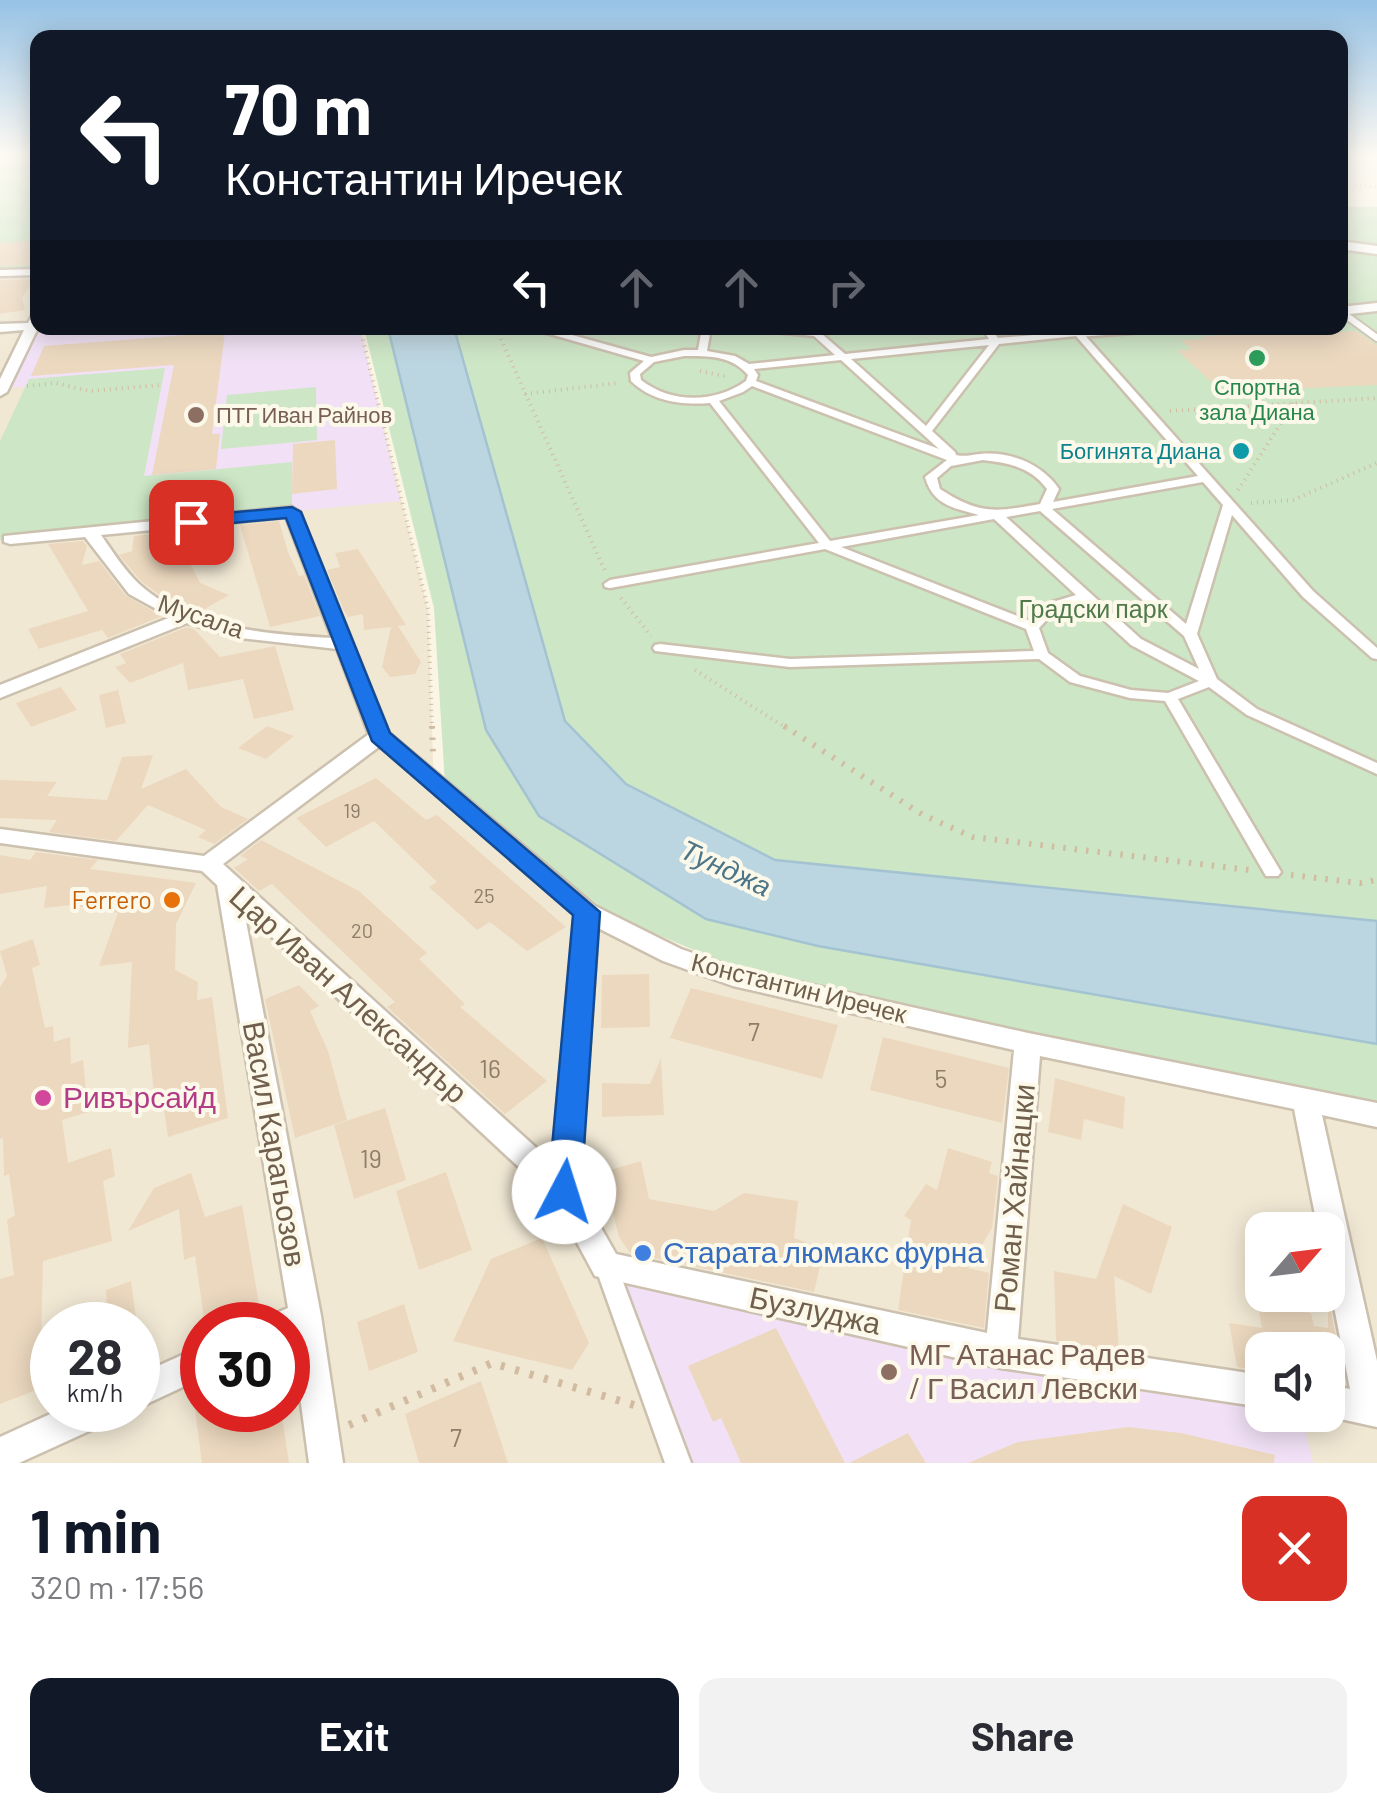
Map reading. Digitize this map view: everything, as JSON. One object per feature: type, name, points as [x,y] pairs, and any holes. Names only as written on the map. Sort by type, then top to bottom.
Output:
[{"type":"street","points":[[1348,246],[1377,250]]},
{"type":"street","points":[[0,273],[30,272]]},
{"type":"street","points":[[1348,310],[1377,307]]},
{"type":"street","points":[[0,328],[30,323]]},
{"type":"street","points":[[0,392],[30,334]]},
{"type":"street","points":[[564,335],[651,360],[702,352],[737,360],[753,375],[751,382],[730,396],[712,399],[656,394],[636,381],[635,373],[651,360]]},
{"type":"street","points":[[702,352],[706,335]]},
{"type":"street","points":[[819,335],[958,460]]},
{"type":"street","points":[[991,335],[996,342]]},
{"type":"street","points":[[748,367],[1042,335]]},
{"type":"street","points":[[1079,335],[1308,594],[1377,655]]},
{"type":"street","points":[[927,431],[996,342]]},
{"type":"street","points":[[751,382],[958,460]]},
{"type":"street","points":[[712,399],[828,546],[1032,627],[1042,655],[1075,679],[1130,694],[1170,697],[1211,681]]},
{"type":"street","points":[[1044,508],[1053,488],[1036,470],[996,458],[958,460],[934,472],[931,484],[935,491],[958,506],[998,516],[1136,642],[1211,681],[1252,712],[1377,769]]},
{"type":"street","points":[[610,584],[1205,478]]},
{"type":"street","points":[[1190,634],[1228,505]]},
{"type":"street","points":[[1044,508],[1190,634],[1211,681]]},
{"type":"street","points":[[10,538],[292,512],[380,736]]},
{"type":"street","name":"Мусала","points":[[89,531],[141,595],[187,617],[276,639],[344,644]]},
{"type":"street","points":[[1032,627],[1051,607],[1085,596]]},
{"type":"street","points":[[0,692],[187,617]]},
{"type":"street","points":[[660,648],[790,663],[1042,655]]},
{"type":"street","points":[[1170,697],[1272,872]]},
{"type":"street","name":"Константин Иречек","points":[[380,736],[434,786],[587,912],[672,955],[733,976],[1028,1043],[1377,1115]]},
{"type":"street","name":"Цар Иван Александър","points":[[380,736],[218,874],[564,1192],[606,1266],[678,1463]]},
{"type":"street","points":[[0,836],[218,874]]},
{"type":"street","name":"Васил Карагьозов","points":[[218,874],[292,1302]]},
{"type":"street","points":[[564,1192],[587,912]]},
{"type":"street","name":"Роман Хайнацки","points":[[1001,1352],[1028,1043]]},
{"type":"street","points":[[1306,1103],[1374,1409],[1345,1405]]},
{"type":"street","name":"Бузлуджа","points":[[606,1266],[1001,1352],[1245,1388]]},
{"type":"street","name":"Васил Карагьозов","points":[[310,1388],[324,1450]]},
{"type":"street","points":[[0,1454],[49,1432]]},
{"type":"lane","points":[[1348,317],[1377,338]]},
{"type":"path","points":[[362,335],[428,609],[434,786]]},
{"type":"path","points":[[499,335],[610,584],[660,648],[924,815],[974,837],[1360,883],[1377,880]]},
{"type":"path","points":[[526,394],[636,381]]},
{"type":"path","points":[[26,386],[56,384],[89,391],[162,385]]},
{"type":"path","points":[[1147,412],[1377,398]]},
{"type":"path","points":[[1228,505],[1294,402]]},
{"type":"path","points":[[1228,505],[1293,500],[1377,462]]},
{"type":"path","points":[[324,1450],[492,1363],[660,1413]]},
{"type":"shaded area","points":[[30,272],[30,335],[362,335],[428,609],[434,786],[587,912],[672,955],[1377,1115],[1377,1463],[0,1463],[0,273]]},
{"type":"shaded area","name":"ПТГ Иван Райнов","points":[[34,335],[362,335],[400,501],[0,540],[0,441],[26,387],[2,388]]},
{"type":"shaded area","name":"МГ Атанас Радев / Г Васил Левски","points":[[606,1266],[1001,1352],[1245,1388],[1245,1432],[1306,1432],[1313,1463],[678,1463]]},
{"type":"green space","points":[[0,225],[30,225],[30,272],[0,273]]},
{"type":"green space","points":[[1348,225],[1377,225],[1377,247],[1348,243]]},
{"type":"green space","name":"Градски парк","points":[[1348,246],[1377,250],[1377,921],[775,860],[626,783],[565,721],[456,335],[1348,335]]},
{"type":"green space","points":[[366,335],[390,335],[486,730],[539,816],[706,919],[818,946],[1377,1044],[1377,1105],[1311,1094],[739,969],[611,915],[445,783],[434,608]]},
{"type":"green space","points":[[165,368],[144,476],[292,462],[292,512],[0,540],[0,441],[29,379]]},
{"type":"green space","points":[[316,387],[317,440],[221,449],[227,395]]},
{"type":"water","name":"Тунджа","points":[[390,335],[456,335],[565,721],[626,784],[775,860],[1377,921],[1377,1044],[818,946],[706,919],[539,816],[486,730]]},
{"type":"building","points":[[30,241],[30,265],[0,266],[0,243]]},
{"type":"building","points":[[30,279],[22,298],[25,310],[0,314],[0,280]]},
{"type":"building","name":"Спортна зала Диана","points":[[1348,331],[1356,331],[1377,345],[1377,385],[1239,391],[1227,380],[1210,381],[1177,350],[1192,350],[1181,340],[1204,339],[1201,336],[1348,335]]},
{"type":"building","points":[[225,335],[212,434],[220,434],[216,469],[152,475],[174,365],[31,376],[44,346]]},
{"type":"building","points":[[335,440],[337,489],[292,494],[293,444]]},
{"type":"building","points":[[279,521],[288,552],[299,576],[304,575],[320,616],[270,627],[240,525]]},
{"type":"building","points":[[182,531],[186,556],[200,583],[229,595],[198,613],[161,596],[141,581],[119,555],[132,551],[134,536]]},
{"type":"building","points":[[83,541],[87,546],[82,565],[99,561],[126,596],[162,616],[108,638],[102,630],[39,649],[28,629],[88,611],[48,544]]},
{"type":"building","points":[[358,549],[406,625],[398,626],[421,662],[415,674],[390,677],[382,667],[391,627],[364,630],[363,614],[348,617],[344,611],[327,570],[340,567],[335,553]]},
{"type":"building","points":[[187,627],[194,629],[220,657],[275,646],[294,710],[254,719],[243,679],[188,690],[183,663],[130,683],[115,667],[126,663],[120,654]]},
{"type":"building","points":[[61,687],[77,710],[31,727],[16,703]]},
{"type":"building","points":[[118,690],[126,723],[106,728],[99,695]]},
{"type":"building","points":[[267,726],[294,736],[266,759],[238,748]]},
{"type":"building","points":[[153,755],[141,789],[186,769],[221,807],[248,819],[214,844],[198,837],[206,830],[148,805],[116,841],[49,832],[57,820],[0,818],[0,780],[57,782],[47,796],[107,800],[122,757]]},
{"type":"building","points":[[376,778],[426,820],[437,815],[566,927],[527,951],[490,922],[477,930],[429,887],[437,882],[374,821],[326,847],[296,818]]},
{"type":"building","points":[[261,840],[359,891],[427,953],[419,959],[465,1004],[460,1007],[547,1081],[505,1114],[387,1007],[395,1002],[272,884],[259,891],[234,868],[248,859],[240,856]]},
{"type":"building","points":[[36,852],[98,860],[90,869],[196,883],[176,924],[175,970],[198,982],[197,1000],[212,997],[228,1118],[168,1137],[163,1102],[155,1104],[149,1044],[128,1048],[132,962],[99,966],[118,913],[70,905],[44,908],[47,886],[0,894],[0,855],[30,860]]},
{"type":"building","points":[[33,939],[40,965],[32,968],[45,1028],[53,1026],[54,1042],[70,1037],[71,1064],[83,1060],[88,1112],[62,1120],[68,1163],[111,1148],[115,1176],[103,1181],[112,1241],[43,1261],[42,1302],[30,1302],[30,1392],[0,1404],[0,1279],[14,1275],[7,1220],[15,1215],[9,1174],[4,1176],[3,1138],[0,1139],[0,987],[7,976],[0,951]]},
{"type":"building","points":[[649,974],[650,1027],[601,1028],[602,975]]},
{"type":"building","points":[[299,985],[319,1006],[310,1011],[328,1051],[347,1120],[295,1138],[265,999]]},
{"type":"building","points":[[691,988],[838,1025],[822,1079],[670,1038]]},
{"type":"building","points":[[883,1037],[1009,1068],[1002,1123],[870,1090]]},
{"type":"building","points":[[661,1058],[664,1115],[602,1117],[602,1083],[650,1084]]},
{"type":"building","points":[[1055,1078],[1125,1097],[1123,1129],[1084,1119],[1081,1140],[1048,1132]]},
{"type":"building","points":[[385,1108],[406,1180],[354,1199],[334,1125]]},
{"type":"building","points":[[948,1148],[992,1162],[989,1173],[998,1176],[992,1228],[968,1268],[989,1273],[984,1328],[898,1310],[911,1220],[904,1216],[926,1184],[937,1190]]},
{"type":"building","points":[[641,1161],[649,1199],[714,1211],[744,1193],[798,1201],[794,1238],[824,1249],[814,1292],[630,1253],[619,1237],[603,1172]]},
{"type":"building","points":[[446,1172],[472,1250],[419,1270],[396,1191]]},
{"type":"building","points":[[191,1173],[205,1217],[242,1205],[259,1302],[202,1302],[195,1256],[184,1260],[179,1209],[128,1231],[154,1188]]},
{"type":"building","points":[[1123,1204],[1172,1227],[1151,1294],[1114,1276],[1119,1350],[1056,1341],[1054,1271],[1096,1279]]},
{"type":"building","points":[[542,1238],[589,1343],[572,1370],[453,1341],[491,1259]]},
{"type":"building","points":[[131,1281],[134,1302],[107,1302],[106,1290]]},
{"type":"building","points":[[404,1304],[418,1352],[369,1371],[357,1322]]},
{"type":"building","points":[[1259,1312],[1303,1312],[1311,1313],[1314,1326],[1328,1328],[1328,1312],[1331,1312],[1335,1332],[1245,1332],[1245,1368],[1237,1367],[1229,1323],[1262,1328]]},
{"type":"building","points":[[776,1328],[845,1463],[741,1463],[721,1418],[713,1422],[688,1366]]},
{"type":"building","points":[[481,1381],[508,1463],[419,1463],[405,1414]]},
{"type":"building","points":[[1128,1427],[1181,1433],[1275,1455],[1274,1463],[968,1463],[1018,1442]]},
{"type":"building","points":[[198,1432],[284,1432],[289,1463],[202,1463]]},
{"type":"building","points":[[908,1433],[926,1463],[849,1463]]},
{"type":"place","name":"Спортна зала Диана","points":[[1257,358]]},
{"type":"place","name":"ПТГ Иван Райнов","points":[[196,415]]},
{"type":"place","name":"Богинята Диана","points":[[1241,451]]},
{"type":"place","name":"Ferrero","points":[[172,900]]},
{"type":"place","name":"Ривърсайд","points":[[43,1098]]},
{"type":"place","name":"Старата люмакс фурна","points":[[643,1253]]},
{"type":"place","name":"МГ Атанас Радев / Г Васил Левски","points":[[889,1372]]},
{"type":"route","points":[[191,522],[292,512],[380,736],[434,786],[587,912],[564,1192]]}]
